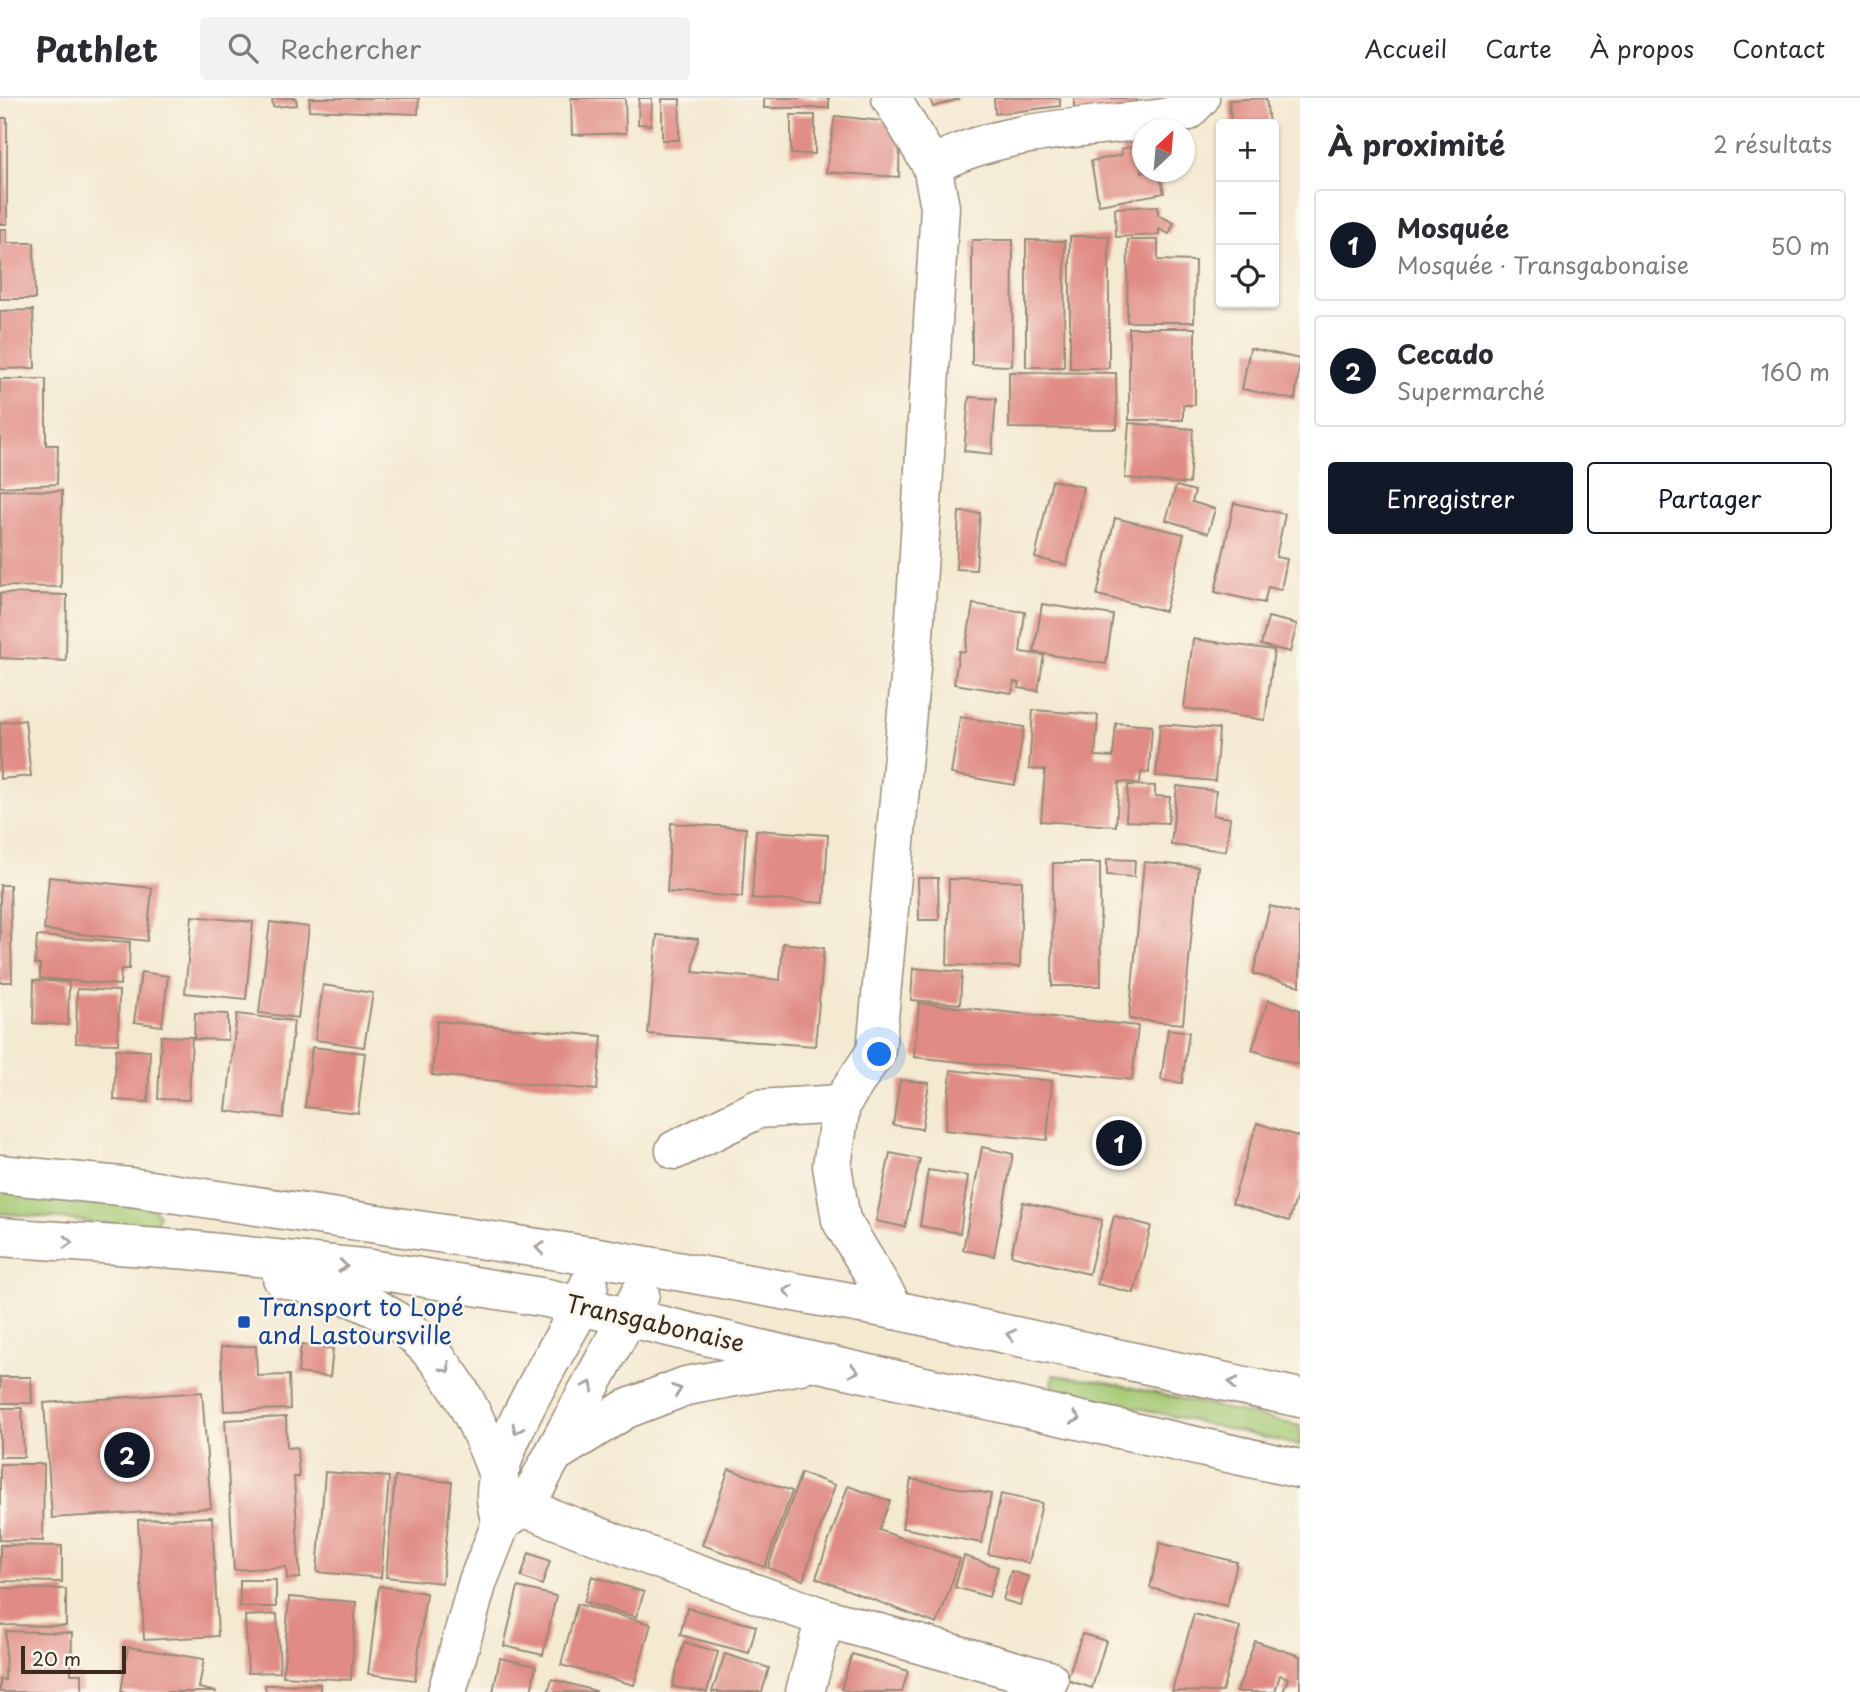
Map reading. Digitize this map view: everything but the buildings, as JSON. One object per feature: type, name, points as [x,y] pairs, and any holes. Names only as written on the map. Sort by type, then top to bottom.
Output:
[{"type":"main road","points":[[891,98],[932,166],[940,207],[917,594],[876,1051],[841,1104],[832,1166],[841,1220],[895,1310]]},
{"type":"main road","points":[[932,166],[954,153],[1009,138],[1164,118],[1186,112],[1200,98]]},
{"type":"main road","points":[[675,1150],[758,1109],[841,1104]]},
{"type":"main road","name":"Transgabonaise","points":[[0,1174],[130,1187],[598,1257],[895,1310],[1300,1398]]},
{"type":"main road","name":"Transgabonaise","points":[[0,1237],[190,1250],[371,1269],[581,1306],[815,1362],[1300,1469]]},
{"type":"main road","points":[[190,1250],[351,1297],[412,1331],[456,1381],[499,1478]]},
{"type":"main road","points":[[598,1257],[581,1306],[514,1434],[499,1478],[495,1495],[512,1515],[649,1556],[825,1618],[1049,1680]]},
{"type":"main road","points":[[447,1692],[478,1581],[512,1515],[552,1456],[655,1267]]},
{"type":"main road","points":[[552,1456],[626,1409],[686,1386],[815,1362]]},
{"type":"main road","points":[[805,1692],[825,1618]]},
{"type":"green space","points":[[0,1192],[151,1207],[159,1214],[156,1225],[135,1226],[0,1213]]},
{"type":"green space","points":[[1053,1375],[1107,1382],[1300,1426],[1300,1446],[1052,1388]]},
{"type":"place","name":"Mosquée","points":[[1119,1143]]},
{"type":"place","name":"Transport to Lopé and Lastoursville","points":[[244,1322]]},
{"type":"place","name":"Cecado","points":[[127,1455]]}]
